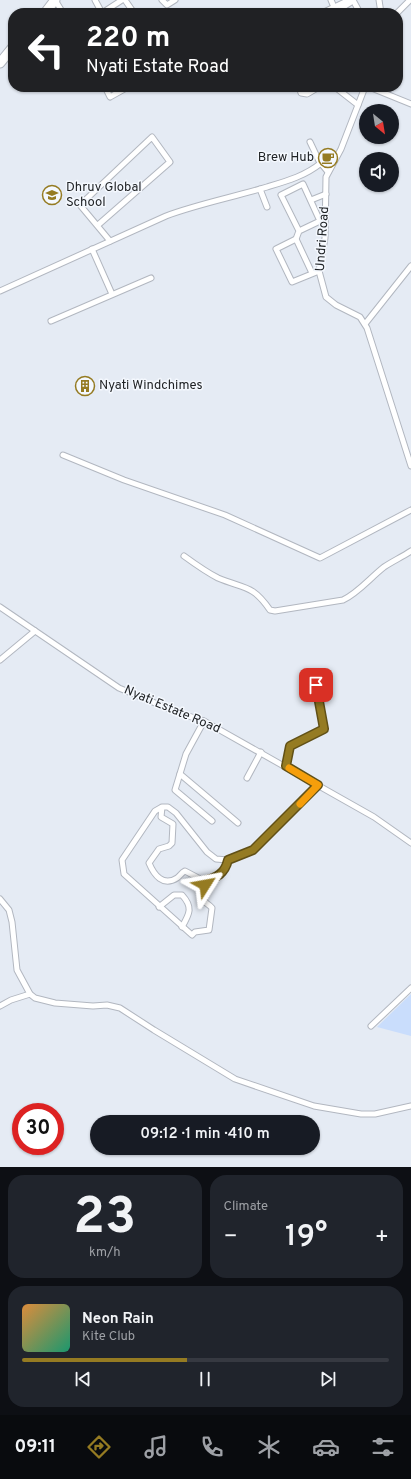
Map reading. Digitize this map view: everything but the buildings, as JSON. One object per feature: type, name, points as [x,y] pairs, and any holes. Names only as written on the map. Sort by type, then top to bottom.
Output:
[{"type":"highway","points":[[49,8],[55,0]]},
{"type":"highway","points":[[0,63],[8,53]]},
{"type":"highway","points":[[0,70],[8,61]]},
{"type":"street","points":[[110,8],[122,0],[129,8]]},
{"type":"street","points":[[162,0],[167,4],[175,0]]},
{"type":"street","points":[[330,0],[334,7],[352,0]]},
{"type":"street","points":[[341,8],[352,0]]},
{"type":"street","points":[[402,8],[410,0]]},
{"type":"street","points":[[108,92],[110,97],[119,92]]},
{"type":"street","points":[[301,92],[307,94],[310,92]]},
{"type":"street","points":[[341,92],[358,105]]},
{"type":"street","name":"Undri Road","points":[[363,92],[341,149],[326,178],[325,238],[319,271],[326,296],[336,305],[360,317],[365,324]]},
{"type":"street","points":[[381,92],[411,104]]},
{"type":"street","points":[[98,225],[170,162],[152,137],[80,205],[110,241]]},
{"type":"street","points":[[310,142],[321,163],[328,172]]},
{"type":"street","points":[[0,291],[181,210],[296,178],[311,172],[321,163]]},
{"type":"street","points":[[299,231],[281,195],[303,184],[320,221],[299,231],[296,239],[276,249],[292,282],[319,271]]},
{"type":"street","points":[[260,189],[267,207]]},
{"type":"street","points":[[311,200],[326,194]]},
{"type":"street","points":[[296,239],[312,273]]},
{"type":"street","points":[[92,249],[112,294]]},
{"type":"street","points":[[411,266],[365,324],[411,466]]},
{"type":"street","points":[[51,321],[151,278]]},
{"type":"street","points":[[63,455],[124,480],[225,514],[320,558],[411,510]]},
{"type":"street","points":[[184,556],[216,577],[249,588],[264,601],[270,610],[275,611],[343,600],[351,596],[385,566],[411,552]]},
{"type":"street","name":"Nyati Estate Road","points":[[0,607],[119,688],[179,713],[204,721],[374,817],[411,843]]},
{"type":"street","points":[[0,660],[35,631]]},
{"type":"street","points":[[286,766],[290,746],[324,729],[316,678]]},
{"type":"street","points":[[204,721],[186,754],[175,790],[212,821]]},
{"type":"street","points":[[247,778],[261,752]]},
{"type":"street","points":[[180,774],[238,823]]},
{"type":"street","points":[[204,881],[205,885],[200,892],[203,901],[212,908],[210,927],[209,930],[195,932],[192,935],[124,874],[122,860],[155,811],[162,807],[168,807],[176,813],[207,852],[216,859],[228,860],[253,850],[318,785]]},
{"type":"street","points":[[162,807],[161,817],[172,824],[172,843],[169,846],[159,848],[150,863],[153,870],[162,881],[173,880],[185,871],[204,881],[219,875],[224,871],[228,860]]},
{"type":"street","points":[[159,907],[174,895],[182,895],[190,907],[190,913],[182,927]]},
{"type":"street","points":[[0,899],[9,910],[12,922],[17,970],[30,994],[42,1000],[55,1003],[93,1006],[108,1005],[120,1008],[235,1079],[314,1106],[361,1114],[375,1114],[411,1106]]},
{"type":"street","points":[[371,1026],[411,988]]},
{"type":"street","points":[[0,1006],[11,1000],[30,994]]},
{"type":"shaded area","points":[[411,994],[411,1036],[377,1027]]},
{"type":"slow traffic","points":[[289,768],[318,785],[300,804]]},
{"type":"place","name":"Brew Hub","points":[[328,158]]},
{"type":"place","name":"Dhruv Global School","points":[[52,195]]},
{"type":"place","name":"Nyati Windchimes","points":[[85,386]]},
{"type":"route","points":[[205,885],[204,881],[212,879],[224,871],[228,860],[253,850],[318,785],[286,766],[290,746],[324,729],[316,685]]}]
